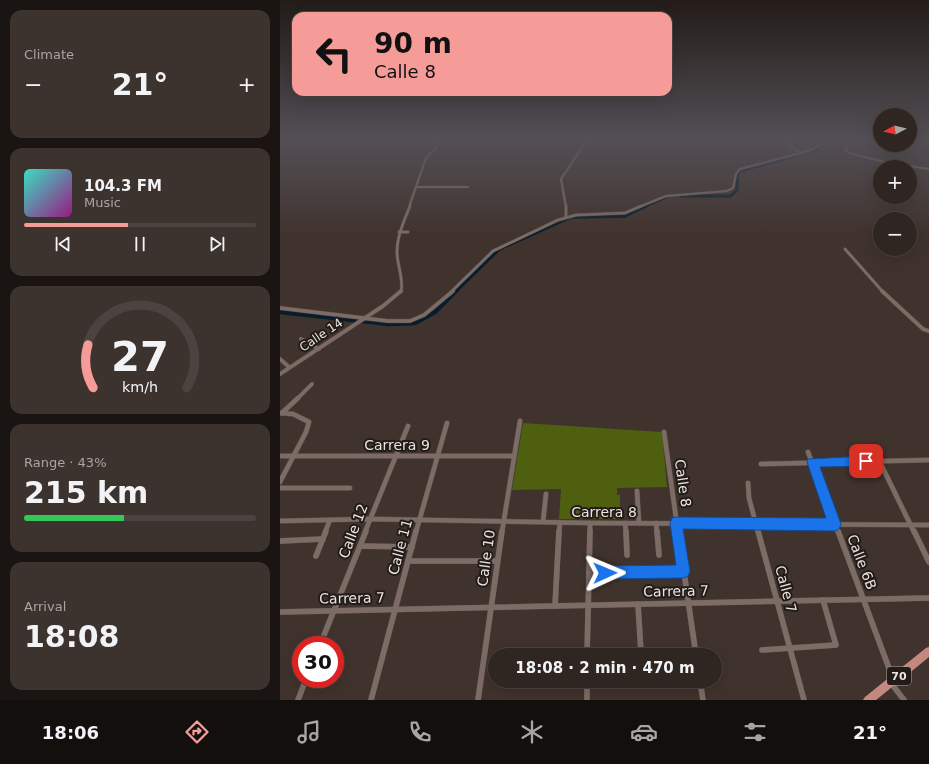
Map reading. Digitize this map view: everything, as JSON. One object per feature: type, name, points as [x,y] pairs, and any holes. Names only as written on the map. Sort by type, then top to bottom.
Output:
[{"type":"main road","name":"70","points":[[868,700],[929,651]]},
{"type":"street","points":[[408,232],[399,232],[421,172]]},
{"type":"street","points":[[566,172],[561,179],[567,213],[566,218]]},
{"type":"street","points":[[280,308],[399,321],[424,316],[454,290],[493,250],[566,218],[579,214],[625,213],[666,196],[726,191],[733,188],[738,172]]},
{"type":"street","points":[[416,187],[468,187]]},
{"type":"street","name":"Calle 14","points":[[280,373],[319,349],[401,292],[402,286],[397,244],[399,232]]},
{"type":"street","points":[[845,250],[881,290],[923,329],[929,330]]},
{"type":"street","points":[[301,338],[319,349]]},
{"type":"street","points":[[280,358],[289,367]]},
{"type":"street","points":[[281,413],[312,384]]},
{"type":"street","points":[[280,482],[292,456],[306,432],[309,422],[293,414],[281,413]]},
{"type":"street","name":"Calle 10","points":[[478,700],[497,561],[520,421]]},
{"type":"street","name":"Calle 11","points":[[371,700],[419,520],[447,423]]},
{"type":"street","name":"Calle 12","points":[[324,636],[408,426]]},
{"type":"street","name":"Calle 8","points":[[664,432],[695,648]]},
{"type":"street","points":[[874,450],[929,562]]},
{"type":"street","name":"Calle 6B","points":[[808,452],[863,599],[892,682],[904,700]]},
{"type":"street","name":"Carrera 9","points":[[280,456],[514,456]]},
{"type":"street","points":[[761,464],[929,460]]},
{"type":"street","name":"Calle 7","points":[[748,483],[749,498],[804,700]]},
{"type":"street","points":[[280,488],[350,488]]},
{"type":"street","points":[[637,491],[638,523]]},
{"type":"street","points":[[543,522],[546,494]]},
{"type":"street","name":"Carrera 8","points":[[280,521],[370,519],[560,523],[929,525]]},
{"type":"street","points":[[316,556],[330,520]]},
{"type":"street","points":[[555,606],[560,523]]},
{"type":"street","points":[[587,648],[590,523]]},
{"type":"street","points":[[625,523],[626,555]]},
{"type":"street","points":[[656,523],[659,555]]},
{"type":"street","points":[[280,541],[322,540]]},
{"type":"street","points":[[360,546],[412,547]]},
{"type":"street","points":[[408,561],[497,561]]},
{"type":"street","points":[[589,573],[684,571]]},
{"type":"street","name":"Carrera 7","points":[[280,612],[929,598]]},
{"type":"street","points":[[762,650],[836,645],[822,600]]},
{"type":"street","points":[[638,604],[641,648]]},
{"type":"street","points":[[298,700],[303,688]]},
{"type":"street","points":[[586,700],[587,688]]},
{"type":"street","points":[[701,688],[703,700]]},
{"type":"green space","points":[[523,423],[662,432],[667,487],[617,488],[617,495],[620,495],[620,519],[559,519],[561,489],[512,490]]},
{"type":"waterway","points":[[681,196],[731,196],[737,190],[738,174],[740,172]]},
{"type":"waterway","points":[[644,207],[666,197]]},
{"type":"waterway","points":[[455,292],[499,249],[571,217],[625,216],[646,206]]},
{"type":"waterway","points":[[280,312],[389,324],[415,323],[435,312],[455,292]]},
{"type":"route","points":[[605,573],[684,571],[676,523],[835,524],[812,462],[866,461]]}]
